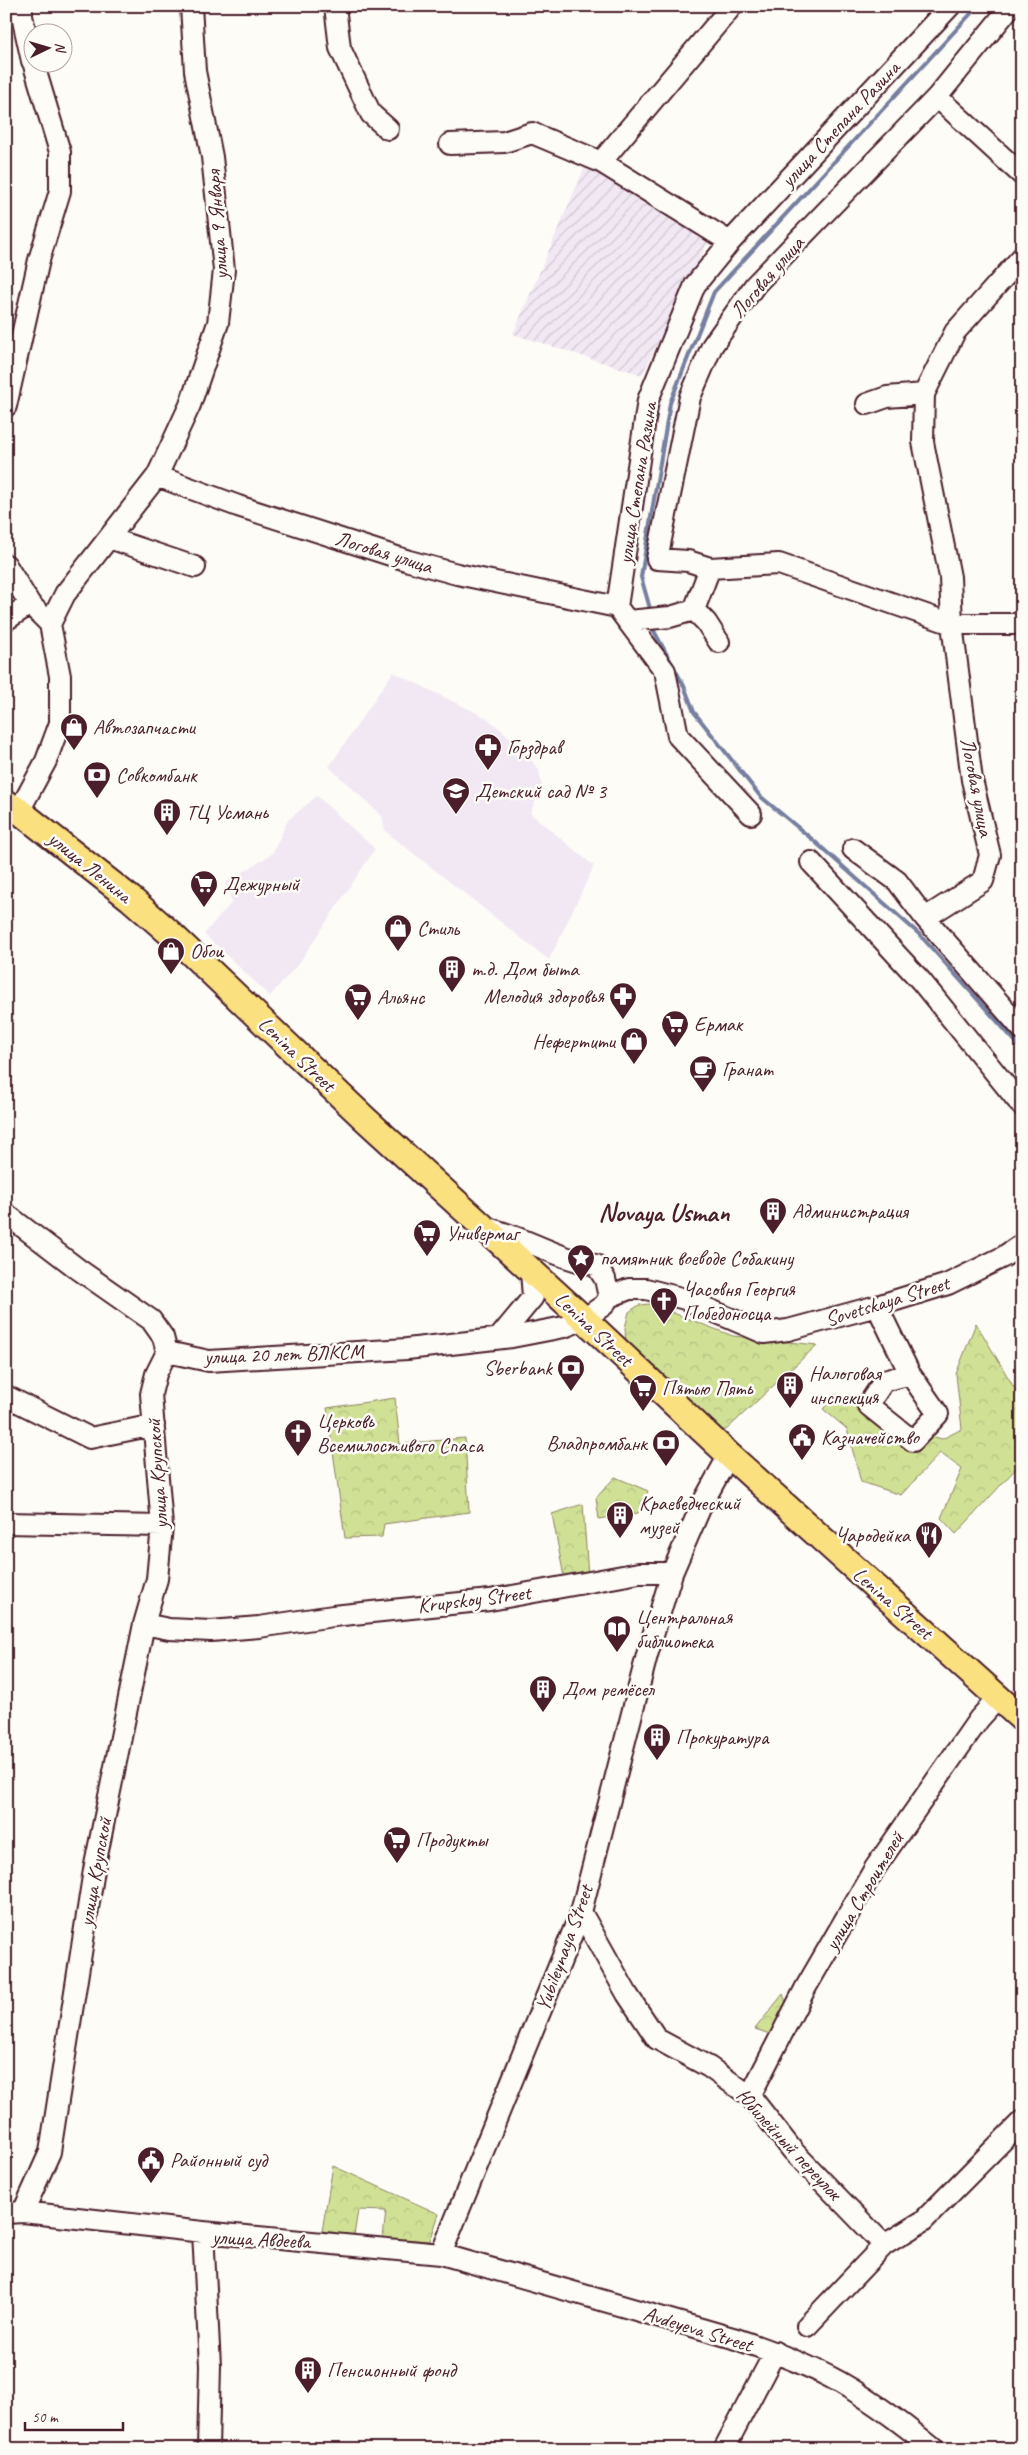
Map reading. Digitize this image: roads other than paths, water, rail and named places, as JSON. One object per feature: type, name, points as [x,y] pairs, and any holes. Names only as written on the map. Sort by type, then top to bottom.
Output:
[{"type":"main road","name":"улица Ленина","points":[[13,807],[131,899],[171,934],[364,1118],[483,1227]]},
{"type":"main road","name":"Lenina Street","points":[[483,1227],[729,1455],[1022,1719]]},
{"type":"street","points":[[22,6],[23,22]]},
{"type":"street","name":"улица 9 Января","points":[[50,624],[65,594],[157,476],[190,405],[218,323],[224,270],[212,157],[196,71],[191,6]]},
{"type":"street","points":[[335,6],[340,48],[371,114],[388,129]]},
{"type":"street","points":[[601,162],[732,6]]},
{"type":"street","name":"улица Степана Разина","points":[[622,614],[648,400],[695,285],[730,242],[950,6]]},
{"type":"street","name":"Логовая улица","points":[[1011,6],[991,28],[937,97],[755,285],[712,346],[690,397],[657,559],[688,561],[710,568],[779,564],[952,624],[1022,624]]},
{"type":"street","points":[[6,406],[38,260],[60,191],[60,152],[36,72]]},
{"type":"street","points":[[937,97],[1022,175]]},
{"type":"street","points":[[450,144],[504,142],[532,133],[601,162],[730,242]]},
{"type":"street","name":"Логовая улица","points":[[925,918],[983,881],[990,856],[972,780],[952,624],[950,577],[924,442],[924,394],[955,332],[1022,257]]},
{"type":"street","points":[[868,404],[887,397],[924,394]]},
{"type":"street","name":"Логовая улица","points":[[157,476],[238,506],[409,561],[457,574],[622,614],[670,617],[694,610]]},
{"type":"street","points":[[109,538],[195,566]]},
{"type":"street","points":[[6,565],[30,604],[50,624],[60,676],[60,723],[46,761],[13,807]]},
{"type":"street","points":[[710,568],[694,610],[706,622],[719,642]]},
{"type":"street","points":[[6,620],[30,604]]},
{"type":"street","points":[[622,614],[665,671],[678,736],[751,814]]},
{"type":"street","points":[[853,849],[897,881],[925,918],[1022,1029]]},
{"type":"street","points":[[811,862],[920,981],[1022,1106]]},
{"type":"street","points":[[6,1214],[78,1269],[151,1320],[163,1337],[167,1352]]},
{"type":"street","points":[[483,1227],[508,1232],[575,1262],[596,1264],[605,1279],[609,1297]]},
{"type":"street","name":"Sovetskaya Street","points":[[584,1319],[604,1305],[609,1297],[630,1289],[646,1289],[685,1299],[764,1333],[788,1330],[877,1306],[948,1284],[1002,1257],[1022,1244]]},
{"type":"street","points":[[499,1338],[532,1298],[531,1271]]},
{"type":"street","points":[[877,1306],[910,1374]]},
{"type":"street","name":"улица 20 лет ВЛКСМ","points":[[167,1352],[209,1361],[407,1349],[499,1338],[564,1327],[584,1319]]},
{"type":"street","name":"улица Крупской","points":[[167,1352],[156,1374],[151,1394],[162,1526],[158,1579],[144,1624],[94,1870],[50,2152],[15,2212],[203,2232]]},
{"type":"street","points":[[6,1396],[90,1438],[154,1425]]},
{"type":"street","points":[[672,1574],[702,1504],[729,1455]]},
{"type":"street","points":[[6,1523],[162,1526]]},
{"type":"street","name":"Krupskoy Street","points":[[144,1624],[212,1631],[490,1600],[639,1572],[672,1574]]},
{"type":"street","name":"Yubileynaya Street","points":[[441,2254],[581,1912],[647,1655],[672,1574]]},
{"type":"street","name":"улица Строителей","points":[[750,2096],[806,1988],[875,1868],[979,1719],[998,1698]]},
{"type":"street","name":"Юбилейный переулок","points":[[581,1912],[627,1994],[657,2039],[709,2067],[750,2096],[793,2151],[884,2245]]},
{"type":"street","points":[[807,2326],[884,2245],[922,2221],[1022,2121]]},
{"type":"street","name":"улица Авдеева","points":[[208,2449],[210,2366],[203,2232],[441,2254]]},
{"type":"street","name":"Avdeyeva Street","points":[[441,2254],[733,2338],[775,2352],[831,2377],[902,2422],[934,2449]]},
{"type":"street","points":[[724,2449],[775,2352]]},
{"type":"waterway","points":[[651,612],[641,577],[670,403],[714,292],[978,6]]},
{"type":"waterway","points":[[654,631],[684,686],[694,712],[760,796],[813,840],[919,934],[1022,1049]]},
{"type":"place","name":"Автозапчасти","points":[[74,751]]},
{"type":"place","name":"Горздрав","points":[[488,771]]},
{"type":"place","name":"Совкомбанк","points":[[97,799]]},
{"type":"place","name":"Детский сад № 3","points":[[456,815]]},
{"type":"place","name":"ТЦ Усмань","points":[[167,836]]},
{"type":"place","name":"Дежурный","points":[[204,908]]},
{"type":"place","name":"Стиль","points":[[398,952]]},
{"type":"place","name":"Обои","points":[[171,975]]},
{"type":"place","name":"т.д. Дом быта","points":[[452,993]]},
{"type":"place","name":"Мелодия здоровья","points":[[623,1020]]},
{"type":"place","name":"Альянс","points":[[358,1021]]},
{"type":"place","name":"Ермак","points":[[675,1048]]},
{"type":"place","name":"Нефертити","points":[[634,1065]]},
{"type":"place","name":"Гранат","points":[[703,1093]]},
{"type":"place","name":"Администрация","points":[[773,1235]]},
{"type":"place","name":"Универмаг","points":[[427,1257]]},
{"type":"place","name":"памятник воеводе Собакину","points":[[581,1282]]},
{"type":"place","name":"Часовня Георгия Победоносца","points":[[664,1325]]},
{"type":"place","name":"Sberbank","points":[[571,1392]]},
{"type":"place","name":"Налоговая инспекция","points":[[790,1409]]},
{"type":"place","name":"Пятью Пять","points":[[643,1412]]},
{"type":"place","name":"Церковь Всемилостивого Спаса","points":[[298,1457]]},
{"type":"place","name":"Казначейство","points":[[802,1461]]},
{"type":"place","name":"Владпромбанк","points":[[666,1467]]},
{"type":"place","name":"Краеведческий музей","points":[[620,1539]]},
{"type":"place","name":"Чародейка","points":[[929,1559]]},
{"type":"place","name":"Центральная библиотека","points":[[617,1653]]},
{"type":"place","name":"Дом ремёсел","points":[[543,1713]]},
{"type":"place","name":"Прокуратура","points":[[657,1761]]},
{"type":"place","name":"Продукты","points":[[397,1864]]},
{"type":"place","name":"Районный суд","points":[[151,2184]]},
{"type":"place","name":"Пенсионный фонд","points":[[308,2394]]},
{"type":"district","name":"Novaya Usman","points":[[664,1212]]}]
